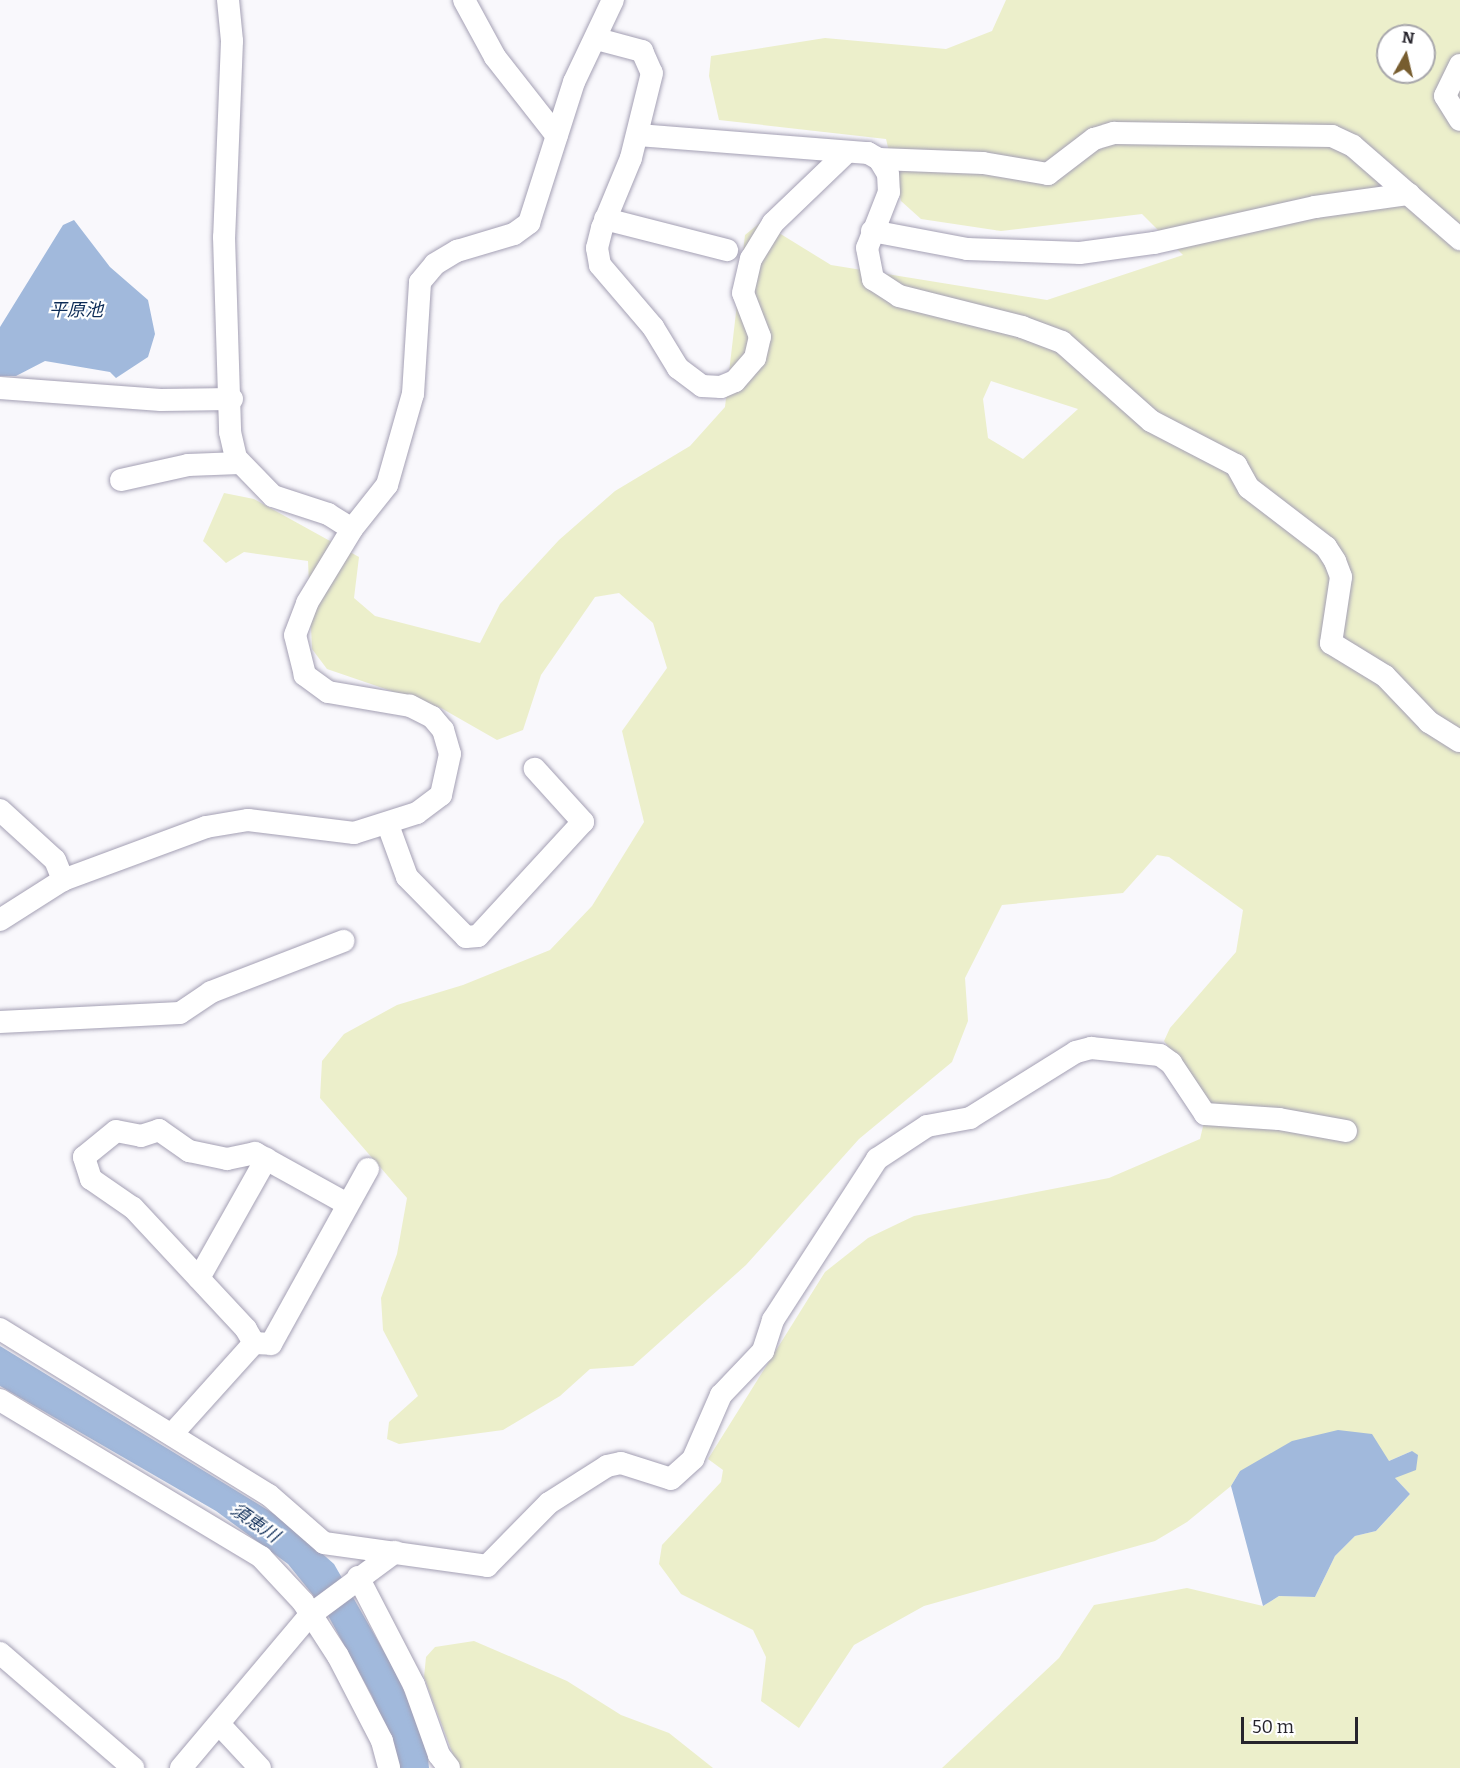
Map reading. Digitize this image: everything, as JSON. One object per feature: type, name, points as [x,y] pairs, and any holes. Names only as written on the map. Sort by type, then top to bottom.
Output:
[{"type":"street","points":[[228,0],[232,41],[224,237],[232,399],[230,432],[240,463],[273,496],[328,514],[352,529]]},
{"type":"street","points":[[464,0],[495,57],[557,136]]},
{"type":"street","points":[[0,920],[63,880],[206,827],[248,820],[354,834],[388,825],[417,813],[441,795],[450,754],[443,730],[432,717],[410,706],[328,692],[305,675],[297,657],[295,635],[307,603],[352,529],[387,485],[413,394],[420,282],[435,264],[457,251],[514,234],[529,223],[574,82],[597,39],[613,0]]},
{"type":"street","points":[[597,39],[642,51],[649,61],[651,87],[638,135],[605,219],[597,248],[600,265],[653,327],[689,379],[721,387],[735,381],[755,358],[760,337],[743,293],[751,259],[773,224],[846,153]]},
{"type":"street","points":[[1460,65],[1445,96],[1460,120]]},
{"type":"street","points":[[638,135],[846,153],[879,159],[983,163],[1048,174],[1094,139],[1114,133],[1284,132],[1332,136],[1353,146],[1460,239]]},
{"type":"street","points":[[879,159],[888,174],[889,192],[872,231],[867,265],[883,287],[899,296],[1062,342],[1151,421],[1236,465],[1248,488],[1326,547],[1335,561],[1341,577],[1331,643],[1385,676],[1429,722],[1460,741]]},
{"type":"street","points":[[872,231],[967,249],[1080,253],[1154,243],[1315,207],[1409,194]]},
{"type":"street","points":[[605,219],[727,250]]},
{"type":"street","points":[[0,388],[161,400],[232,399]]},
{"type":"street","points":[[121,480],[188,465],[240,463]]},
{"type":"street","points":[[388,825],[406,877],[466,937],[478,936],[583,822],[535,769]]},
{"type":"street","points":[[0,810],[55,860],[63,880]]},
{"type":"street","points":[[0,1022],[180,1013],[211,992],[343,941]]},
{"type":"street","points":[[0,1329],[173,1433],[269,1495],[324,1543],[487,1566],[549,1503],[608,1466],[621,1463],[671,1479],[693,1459],[721,1395],[763,1351],[773,1320],[877,1160],[927,1126],[970,1118],[988,1109],[1076,1052],[1091,1048],[1160,1055],[1171,1063],[1205,1114],[1279,1119],[1346,1131]]},
{"type":"street","points":[[254,1343],[246,1329],[133,1208],[91,1179],[84,1157],[116,1131],[141,1136],[150,1130],[159,1130],[189,1151],[227,1159],[255,1153],[347,1204]]},
{"type":"street","points":[[199,1278],[266,1159]]},
{"type":"street","points":[[254,1343],[271,1344],[368,1169]]},
{"type":"street","points":[[173,1433],[254,1343]]},
{"type":"street","points":[[0,1400],[261,1557],[310,1615],[365,1706],[389,1768]]},
{"type":"street","points":[[181,1768],[310,1615],[355,1579],[395,1552]]},
{"type":"street","points":[[355,1579],[414,1685],[439,1755],[449,1768]]},
{"type":"street","points":[[0,1653],[133,1768]]},
{"type":"street","points":[[219,1725],[260,1768]]},
{"type":"green space","points":[[1006,0],[1460,0],[1460,1768],[942,1768],[1059,1658],[1094,1605],[1187,1588],[1263,1606],[1279,1596],[1315,1597],[1335,1556],[1355,1536],[1376,1531],[1410,1494],[1395,1478],[1412,1451],[1389,1461],[1240,1471],[1231,1486],[1187,1522],[1155,1541],[924,1606],[854,1645],[799,1728],[761,1701],[766,1657],[753,1630],[681,1594],[659,1564],[662,1545],[721,1482],[723,1470],[708,1459],[825,1272],[868,1238],[914,1216],[1109,1178],[1200,1139],[1209,1101],[1164,1041],[1170,1028],[1236,952],[1243,910],[1169,857],[1157,855],[1123,893],[1002,905],[965,978],[968,1021],[952,1062],[859,1139],[746,1265],[633,1366],[590,1369],[560,1396],[503,1430],[399,1444],[387,1439],[389,1422],[418,1396],[383,1330],[381,1298],[397,1254],[407,1198],[320,1098],[322,1061],[344,1034],[397,1005],[463,985],[550,950],[592,906],[644,822],[622,731],[667,668],[653,623],[619,593],[595,597],[541,675],[523,730],[497,740],[441,708],[327,669],[312,649],[308,561],[244,552],[226,563],[203,541],[224,493],[254,499],[359,557],[354,598],[375,616],[480,643],[500,604],[559,540],[615,491],[690,446],[725,407],[745,235],[761,222],[831,265],[1047,300],[1183,255],[1142,214],[1001,231],[921,219],[901,201],[886,139],[719,120],[709,76],[711,56],[825,38],[946,49],[992,31]],"holes":[[[991,381],[1078,409],[1023,459],[988,438],[983,399]]]},
{"type":"green space","points":[[474,1641],[567,1681],[621,1715],[669,1733],[713,1768],[458,1768],[424,1677],[426,1657],[435,1647]]},
{"type":"water","name":"平原池","points":[[74,220],[110,267],[148,300],[155,334],[148,357],[116,378],[110,372],[45,361],[16,376],[0,376],[0,327],[63,225]]},
{"type":"water","name":"須恵川","points":[[0,1346],[284,1520],[334,1564],[398,1676],[427,1748],[429,1768],[400,1768],[372,1696],[325,1610],[288,1564],[216,1511],[0,1386]]},
{"type":"water","points":[[1338,1430],[1372,1434],[1389,1461],[1412,1451],[1418,1455],[1416,1470],[1395,1478],[1410,1494],[1376,1531],[1355,1536],[1335,1556],[1315,1597],[1279,1596],[1263,1606],[1231,1486],[1240,1471],[1292,1441]]}]
